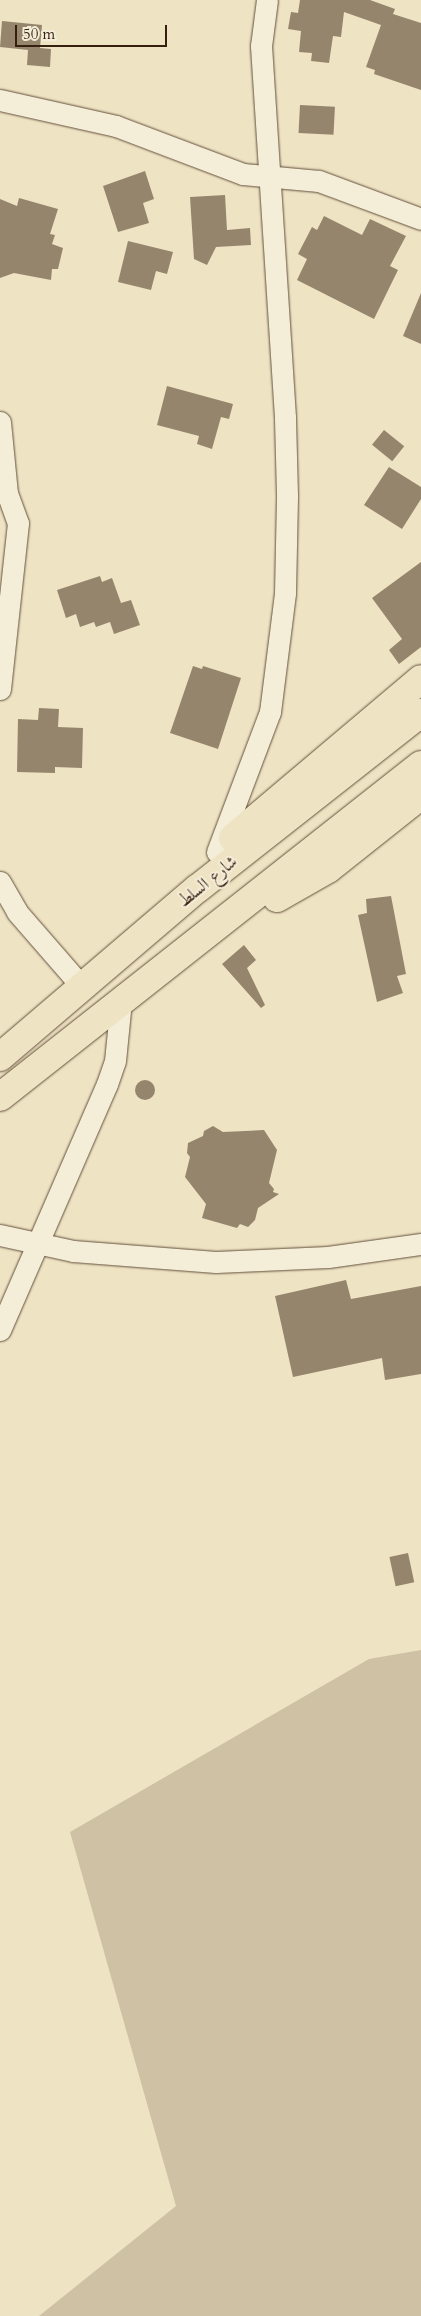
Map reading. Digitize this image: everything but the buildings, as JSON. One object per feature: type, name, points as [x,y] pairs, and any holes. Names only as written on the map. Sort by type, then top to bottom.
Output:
[{"type":"main road","points":[[105,969],[129,928],[421,679]]},
{"type":"main road","name":"شارع السلط","points":[[0,1058],[84,988],[197,889],[421,713]]},
{"type":"main road","points":[[0,1097],[218,928],[421,766]]},
{"type":"main road","points":[[218,928],[328,869],[421,796]]},
{"type":"street","points":[[217,852],[270,712],[285,593],[287,494],[285,417],[261,46],[267,0]]},
{"type":"street","points":[[0,100],[116,126],[231,171],[318,181],[421,219]]},
{"type":"street","points":[[0,422],[7,493],[18,523],[0,689]]},
{"type":"street","points":[[0,882],[17,912],[84,988]]},
{"type":"street","points":[[0,1330],[35,1244],[107,1084],[114,1060],[122,1001]]},
{"type":"street","points":[[0,1235],[35,1244],[121,1257],[216,1262],[328,1257],[421,1244]]},
{"type":"shaded area","points":[[421,1650],[421,2316],[39,2316],[176,2206],[70,1832],[369,1659]]}]
